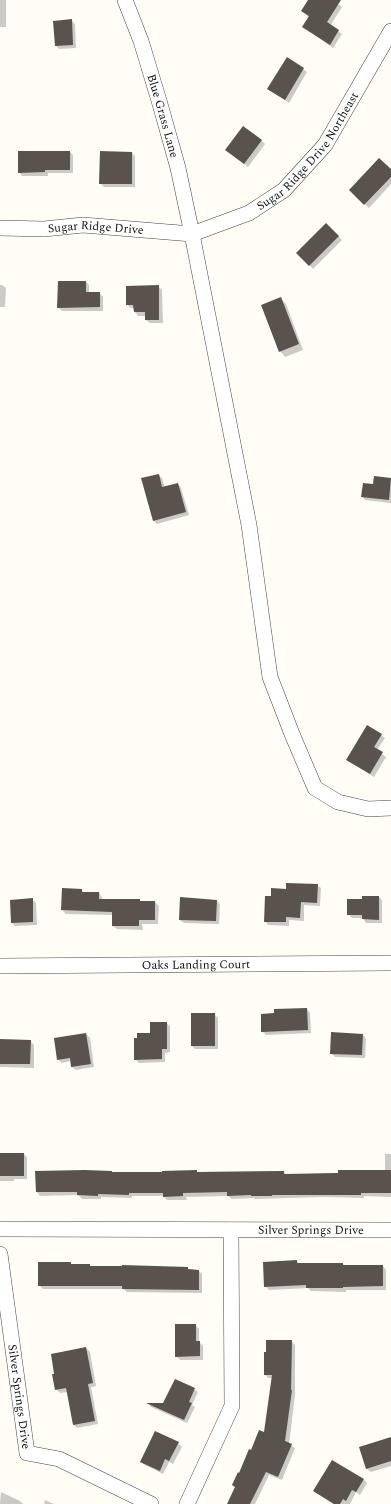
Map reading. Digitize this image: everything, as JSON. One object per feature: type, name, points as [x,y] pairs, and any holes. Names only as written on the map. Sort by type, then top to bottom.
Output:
[{"type":"street","name":"Blue Grass Lane","points":[[126,0],[141,41],[178,168],[249,525],[270,677],[314,788],[338,802],[368,809],[391,808]]},
{"type":"street","name":"Sugar Ridge Drive Northeast","points":[[192,234],[249,213],[284,190],[325,145],[391,31]]},
{"type":"street","name":"Sugar Ridge Drive","points":[[0,228],[44,229],[83,225],[192,234]]},
{"type":"street","name":"Oaks Landing Court","points":[[0,966],[391,963]]},
{"type":"street","name":"Silver Springs Drive","points":[[0,1229],[391,1230]]},
{"type":"street","points":[[188,1504],[232,1406],[231,1230]]},
{"type":"street","name":"Silver Springs Drive","points":[[0,1254],[27,1453],[59,1459],[151,1504]]},
{"type":"building","points":[[308,0],[341,0],[327,22],[339,30],[330,45],[302,27],[309,16],[301,11]]},
{"type":"building","points":[[72,19],[73,45],[55,46],[53,21]]},
{"type":"building","points":[[287,57],[304,68],[285,100],[267,89]]},
{"type":"building","points":[[243,126],[262,140],[244,164],[225,150]]},
{"type":"building","points":[[18,151],[70,151],[70,170],[45,170],[45,172],[18,173]]},
{"type":"building","points":[[100,151],[132,152],[132,184],[99,184]]},
{"type":"building","points":[[379,158],[391,169],[391,177],[364,205],[349,190]]},
{"type":"building","points":[[326,223],[339,236],[309,266],[296,253]]},
{"type":"building","points":[[58,281],[86,281],[86,292],[100,292],[100,307],[57,308]]},
{"type":"building","points":[[159,285],[159,320],[145,320],[145,312],[134,312],[133,305],[126,305],[126,286]]},
{"type":"building","points":[[281,297],[299,344],[279,352],[261,305]]},
{"type":"building","points":[[159,474],[162,487],[178,483],[186,512],[153,521],[141,478]]},
{"type":"building","points":[[374,476],[391,478],[389,500],[361,497],[363,483],[373,484]]},
{"type":"building","points":[[367,725],[382,734],[374,747],[383,752],[370,774],[346,760]]},
{"type":"building","points":[[286,883],[318,884],[317,903],[301,902],[300,918],[286,917],[286,922],[264,922],[265,896],[271,896],[271,888],[286,889]]},
{"type":"building","points":[[62,888],[82,889],[82,892],[99,892],[99,899],[140,899],[140,901],[155,901],[155,920],[139,920],[139,926],[112,926],[112,912],[61,910]]},
{"type":"building","points":[[362,896],[379,896],[379,920],[362,919],[362,915],[347,915],[347,899],[362,899]]},
{"type":"building","points":[[180,897],[217,900],[216,921],[179,920]]},
{"type":"building","points":[[33,898],[33,922],[11,923],[10,900]]},
{"type":"building","points":[[307,1008],[308,1030],[261,1032],[261,1014],[274,1013],[274,1009]]},
{"type":"building","points":[[191,1013],[215,1013],[215,1046],[191,1046]]},
{"type":"building","points":[[150,1022],[167,1022],[167,1049],[162,1049],[162,1059],[134,1060],[134,1038],[137,1038],[137,1033],[150,1033]]},
{"type":"building","points":[[331,1032],[363,1034],[362,1055],[330,1054]]},
{"type":"building","points":[[86,1033],[91,1064],[71,1067],[70,1058],[57,1060],[54,1038]]},
{"type":"building","points":[[0,1039],[31,1040],[30,1064],[0,1064]]},
{"type":"building","points":[[0,1153],[24,1153],[24,1176],[0,1176]]},
{"type":"building","points":[[85,1170],[112,1172],[197,1170],[197,1172],[284,1171],[284,1174],[338,1173],[338,1170],[391,1170],[391,1193],[361,1193],[361,1195],[227,1196],[227,1192],[183,1193],[183,1196],[163,1197],[163,1193],[129,1193],[129,1195],[98,1194],[98,1196],[77,1195],[77,1192],[36,1192],[35,1171]]},
{"type":"building","points":[[297,1260],[297,1263],[383,1265],[383,1286],[343,1288],[306,1288],[306,1285],[264,1287],[263,1262]]},
{"type":"building","points":[[38,1262],[71,1262],[71,1264],[90,1264],[90,1266],[122,1265],[188,1267],[188,1269],[199,1270],[199,1290],[122,1289],[122,1286],[38,1286]]},
{"type":"building","points":[[175,1324],[196,1324],[196,1341],[200,1341],[200,1356],[175,1357]]},
{"type":"building","points":[[266,1340],[292,1340],[292,1390],[285,1441],[292,1444],[278,1477],[266,1472],[250,1504],[227,1504],[235,1487],[232,1485],[238,1472],[239,1473],[249,1449],[251,1450],[259,1430],[264,1432],[272,1375],[264,1375],[264,1352],[266,1352]]},
{"type":"building","points":[[86,1347],[93,1383],[88,1384],[95,1421],[73,1425],[66,1388],[55,1390],[52,1374],[54,1374],[51,1354]]},
{"type":"building","points":[[175,1379],[195,1388],[189,1402],[192,1403],[184,1420],[146,1403],[163,1403]]},
{"type":"building","points":[[155,1431],[179,1442],[169,1461],[165,1459],[160,1471],[140,1462]]},
{"type":"building","points":[[391,1437],[391,1461],[366,1469],[359,1447]]},
{"type":"building","points":[[332,1460],[364,1479],[356,1492],[352,1490],[346,1501],[343,1499],[340,1504],[334,1504],[313,1491]]}]
